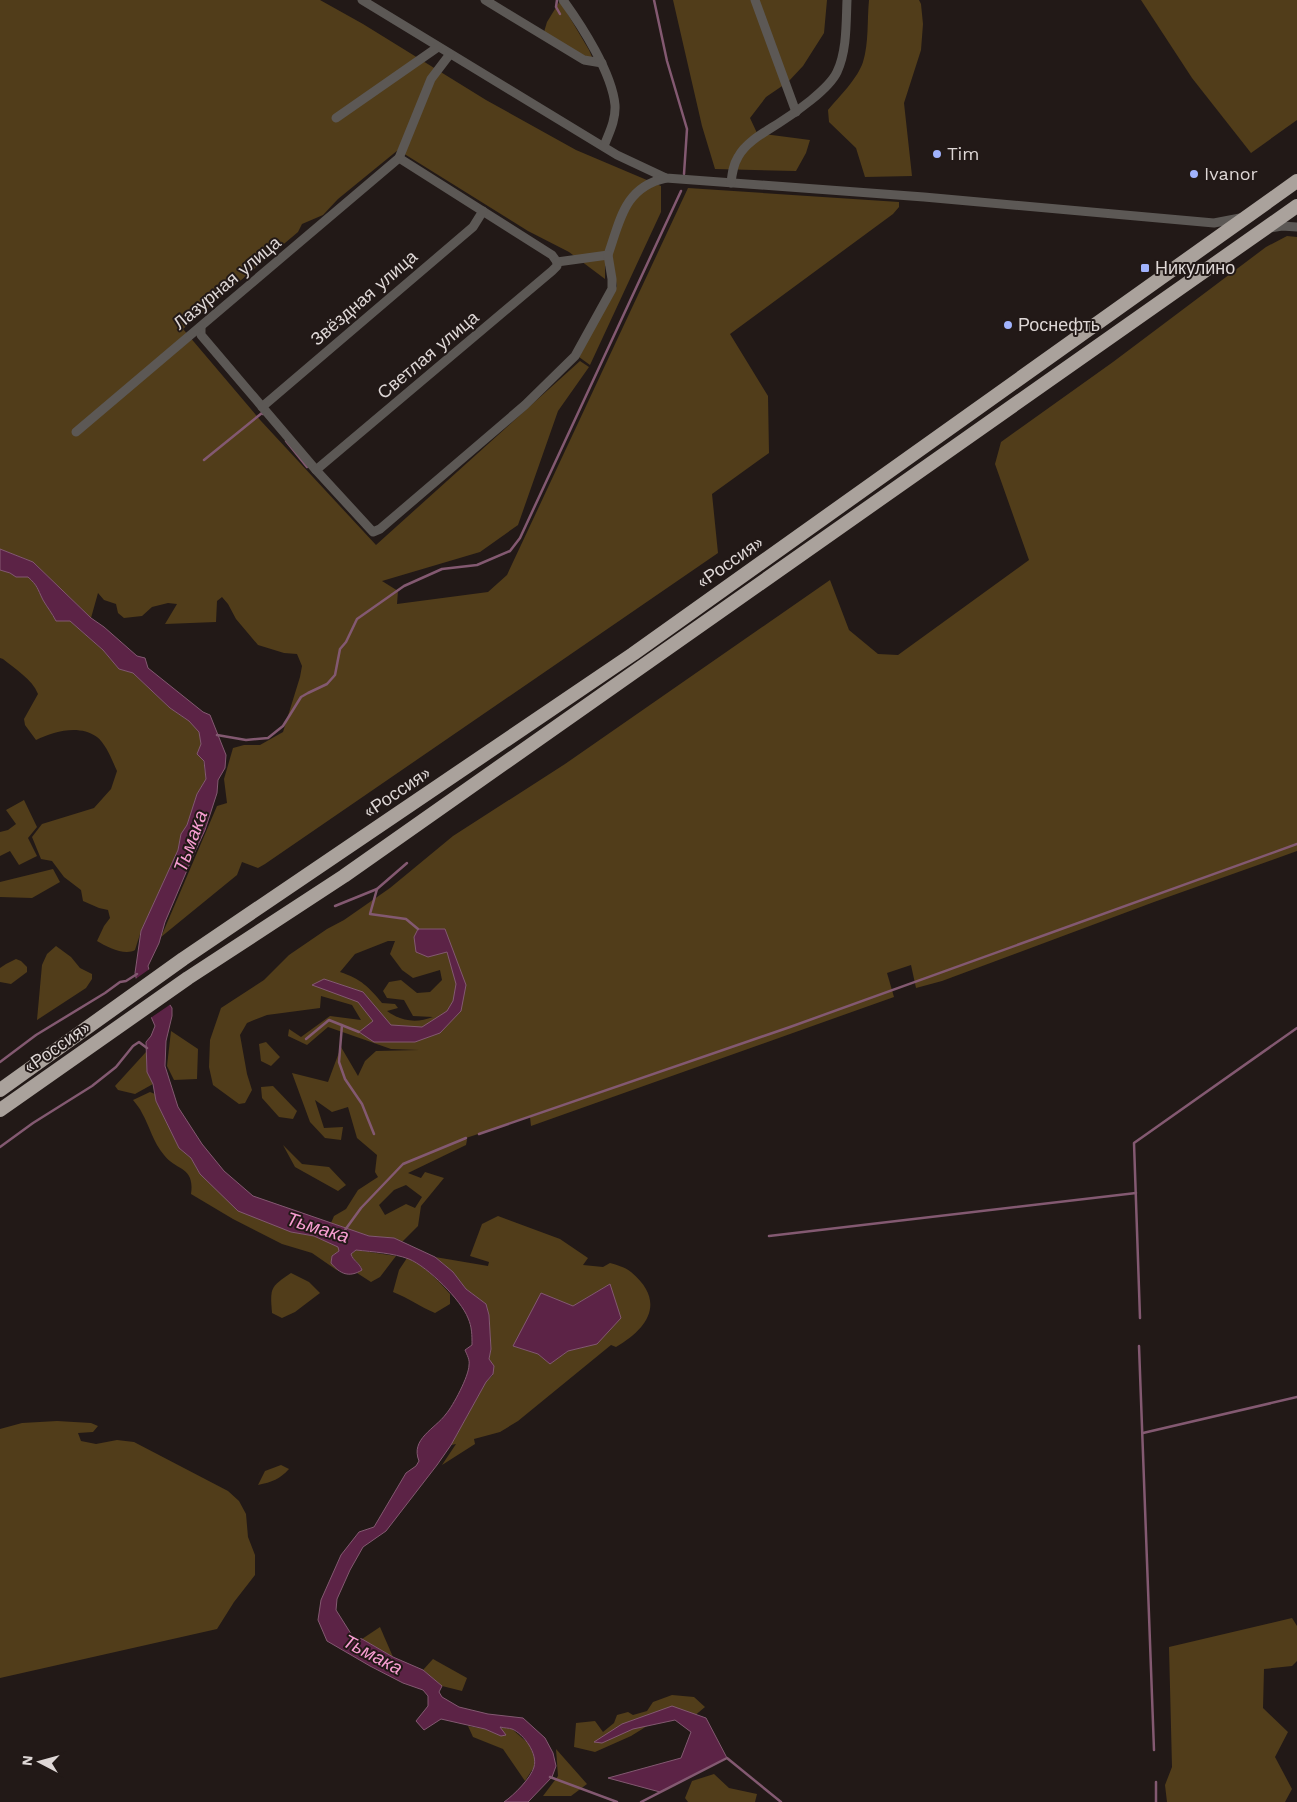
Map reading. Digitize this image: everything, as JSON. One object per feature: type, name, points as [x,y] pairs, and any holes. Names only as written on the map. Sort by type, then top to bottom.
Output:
[{"type":"highway","name":"«Россия»","points":[[1,1089],[177,963],[633,654],[1297,181]]},
{"type":"highway","name":"«Россия»","points":[[0,1110],[188,978],[344,876],[1297,206]]},
{"type":"street","points":[[362,0],[626,159],[666,178]]},
{"type":"street","points":[[485,0],[584,60],[602,63]]},
{"type":"street","points":[[563,0],[602,63],[610,85],[615,104],[613,122],[604,146]]},
{"type":"street","points":[[755,0],[796,112]]},
{"type":"street","points":[[731,183],[738,155],[756,138],[796,112],[819,93],[836,74],[842,59],[847,0]]},
{"type":"street","points":[[336,118],[438,47]]},
{"type":"street","points":[[450,54],[431,79],[399,158],[552,255],[557,262],[608,255]]},
{"type":"street","name":"Лазурная улица","points":[[76,432],[201,328],[399,158]]},
{"type":"street","points":[[201,328],[201,335],[316,470],[373,532],[380,529],[525,405],[575,356],[612,289],[608,255],[627,202],[637,190],[653,181],[666,178],[924,197],[1214,223],[1246,216]]},
{"type":"street","name":"Звёздная улица","points":[[262,407],[473,227],[483,211]]},
{"type":"street","points":[[1266,229],[1282,226],[1297,227]]},
{"type":"street","name":"Светлая улица","points":[[316,470],[557,266],[557,262]]},
{"type":"shaded area","points":[[0,0],[320,0],[363,24],[486,100],[576,150],[661,186],[661,212],[590,365],[579,357],[617,286],[612,262],[605,266],[605,279],[569,252],[528,231],[398,150],[338,199],[323,215],[302,224],[298,232],[183,329],[261,421],[376,545],[580,361],[589,367],[558,411],[518,525],[480,552],[382,581],[398,591],[397,604],[488,592],[507,575],[688,188],[899,202],[899,207],[893,214],[730,334],[768,396],[769,453],[712,494],[718,553],[265,864],[258,868],[242,862],[237,875],[161,937],[217,806],[227,803],[224,779],[233,748],[244,745],[260,745],[283,732],[302,666],[297,654],[284,653],[258,645],[236,619],[222,597],[217,601],[216,622],[165,624],[177,604],[168,603],[152,607],[142,616],[124,618],[118,613],[116,604],[104,600],[98,593],[91,618],[33,562],[0,549]]},
{"type":"shaded area","points":[[673,0],[827,0],[824,33],[803,66],[788,82],[766,97],[750,118],[757,133],[810,140],[806,153],[796,171],[715,169],[702,126]]},
{"type":"shaded area","points":[[869,0],[919,0],[921,4],[923,24],[921,50],[904,103],[912,176],[865,177],[856,148],[829,122],[828,110],[853,81],[863,62],[867,39]]},
{"type":"shaded area","points":[[1141,0],[1297,0],[1297,120],[1251,153],[1192,78]]},
{"type":"shaded area","points":[[560,1],[592,57],[583,57],[544,32],[547,22]]},
{"type":"shaded area","points":[[1287,236],[1297,237],[1297,851],[942,981],[916,988],[911,965],[887,973],[894,997],[531,1126],[530,1117],[466,1138],[466,1145],[408,1173],[421,1178],[425,1172],[444,1178],[421,1206],[418,1226],[402,1242],[394,1238],[369,1236],[331,1223],[334,1216],[346,1209],[358,1190],[378,1177],[375,1172],[377,1155],[357,1138],[348,1107],[332,1112],[315,1100],[324,1128],[343,1127],[341,1140],[325,1138],[310,1122],[292,1073],[328,1082],[341,1047],[358,1076],[365,1061],[376,1051],[419,1050],[391,1049],[328,1027],[307,1045],[288,1036],[289,1029],[301,1037],[330,1016],[361,1020],[352,1005],[321,996],[320,1008],[267,1015],[247,1023],[240,1035],[252,1090],[245,1103],[239,1104],[213,1085],[209,1067],[210,1040],[221,1008],[264,980],[289,955],[390,888],[453,836],[565,764],[830,580],[849,630],[878,654],[898,655],[1029,560],[995,464],[1001,442],[1113,362],[1266,247]],"holes":[[[388,941],[395,941],[390,954],[402,970],[413,978],[440,970],[442,980],[430,992],[417,993],[401,980],[389,982],[383,991],[387,998],[404,1000],[413,1016],[433,1017],[415,1021],[393,1015],[387,1011],[398,1008],[395,1004],[382,1003],[364,984],[340,972],[355,954]],[[406,1185],[422,1197],[415,1208],[406,1204],[385,1215],[379,1205],[394,1190]]]},
{"type":"shaded area","points":[[0,570],[16,576],[28,577],[37,587],[56,621],[70,621],[103,650],[119,669],[133,673],[170,708],[189,721],[199,731],[206,779],[197,794],[187,825],[181,834],[178,850],[141,931],[135,950],[131,952],[116,950],[97,941],[110,918],[108,910],[83,901],[81,890],[64,877],[52,861],[41,859],[32,837],[42,824],[94,808],[111,789],[117,771],[103,744],[90,733],[74,730],[58,732],[36,740],[25,725],[24,719],[38,694],[27,679],[0,658]]},
{"type":"shaded area","points":[[24,800],[37,827],[28,838],[37,856],[19,865],[10,851],[0,856],[0,832],[8,830],[16,824],[6,810]]},
{"type":"shaded area","points":[[53,869],[60,882],[32,898],[0,897],[0,882]]},
{"type":"shaded area","points":[[56,946],[71,957],[80,968],[92,974],[92,979],[86,988],[37,1020],[42,965],[47,954]]},
{"type":"shaded area","points":[[16,959],[27,967],[27,972],[11,984],[0,982],[0,968]]},
{"type":"shaded area","points":[[171,1031],[198,1049],[197,1079],[174,1080],[167,1066]]},
{"type":"shaded area","points":[[266,1042],[280,1057],[271,1066],[261,1061],[259,1044]]},
{"type":"shaded area","points":[[146,1052],[147,1072],[153,1084],[135,1094],[118,1090],[115,1086]]},
{"type":"shaded area","points":[[273,1086],[297,1111],[293,1119],[279,1117],[262,1098],[261,1087]]},
{"type":"shaded area","points":[[150,1092],[155,1094],[156,1101],[179,1148],[191,1158],[200,1174],[291,1232],[314,1236],[339,1247],[339,1251],[332,1256],[331,1262],[338,1271],[312,1253],[282,1244],[233,1219],[191,1194],[190,1178],[184,1170],[169,1160],[160,1150],[141,1111],[133,1100]]},
{"type":"shaded area","points":[[283,1145],[302,1164],[329,1167],[346,1185],[338,1191],[295,1167]]},
{"type":"shaded area","points":[[498,1216],[560,1239],[588,1258],[583,1265],[603,1267],[610,1263],[621,1266],[631,1272],[642,1283],[648,1293],[649,1313],[644,1323],[628,1340],[616,1347],[611,1345],[518,1421],[500,1432],[474,1439],[475,1444],[442,1465],[456,1444],[451,1445],[486,1382],[493,1375],[489,1359],[491,1349],[489,1315],[486,1304],[466,1289],[453,1272],[435,1257],[488,1266],[489,1262],[470,1256],[482,1224]],"holes":[[[610,1284],[597,1344],[568,1351],[550,1364],[538,1354],[513,1346]]]},
{"type":"shaded area","points":[[356,1250],[396,1256],[380,1277],[371,1282],[357,1273],[362,1269],[351,1254]]},
{"type":"shaded area","points":[[407,1258],[425,1269],[440,1283],[450,1294],[450,1304],[435,1313],[393,1292],[399,1270]]},
{"type":"shaded area","points":[[291,1273],[309,1282],[320,1293],[295,1312],[282,1318],[272,1313],[272,1293],[275,1285]]},
{"type":"shaded area","points":[[57,1421],[91,1423],[98,1426],[93,1432],[78,1433],[81,1441],[96,1444],[117,1440],[134,1442],[228,1491],[239,1501],[246,1514],[248,1537],[255,1555],[255,1575],[234,1602],[217,1629],[0,1678],[0,1429],[22,1423]]},
{"type":"shaded area","points":[[281,1465],[289,1469],[275,1480],[258,1485],[265,1471]]},
{"type":"shaded area","points":[[1292,1618],[1297,1626],[1297,1661],[1292,1666],[1264,1669],[1263,1708],[1288,1732],[1275,1757],[1292,1789],[1285,1802],[1167,1802],[1165,1785],[1172,1767],[1169,1647]]},
{"type":"shaded area","points":[[380,1627],[393,1657],[362,1639]]},
{"type":"shaded area","points":[[433,1659],[467,1678],[462,1691],[442,1686],[423,1670]]},
{"type":"shaded area","points":[[672,1695],[694,1697],[705,1707],[693,1717],[668,1713],[631,1736],[595,1752],[574,1747],[576,1723],[595,1721],[603,1732],[614,1723],[617,1715],[628,1712],[633,1715],[647,1711],[653,1702]]},
{"type":"shaded area","points":[[468,1726],[485,1729],[501,1736],[500,1727],[512,1729],[529,1744],[535,1758],[534,1767],[525,1781],[503,1749],[473,1737]]},
{"type":"shaded area","points":[[556,1749],[587,1784],[571,1796],[543,1796],[558,1776]]},
{"type":"shaded area","points":[[714,1774],[729,1788],[757,1794],[755,1802],[688,1802],[685,1798],[692,1781]]},
{"type":"water","name":"Тьмака","points":[[0,549],[33,562],[91,618],[137,656],[145,658],[148,668],[203,712],[210,715],[226,755],[225,768],[218,780],[217,793],[205,830],[148,966],[151,977],[172,1008],[166,1041],[165,1066],[178,1107],[202,1144],[224,1171],[253,1196],[369,1236],[394,1238],[435,1257],[453,1272],[466,1289],[486,1304],[489,1315],[491,1349],[489,1359],[494,1366],[493,1374],[486,1382],[451,1445],[437,1465],[386,1531],[363,1547],[337,1599],[336,1610],[353,1637],[362,1639],[393,1657],[423,1670],[442,1686],[439,1692],[442,1697],[459,1707],[488,1714],[523,1718],[545,1738],[553,1753],[556,1766],[552,1777],[528,1802],[504,1802],[522,1786],[534,1767],[535,1762],[532,1751],[521,1735],[512,1729],[500,1727],[506,1735],[501,1736],[485,1729],[441,1719],[424,1730],[416,1721],[428,1706],[428,1696],[423,1690],[403,1683],[327,1641],[318,1620],[321,1600],[341,1555],[359,1532],[374,1527],[406,1473],[416,1466],[419,1461],[417,1453],[421,1440],[446,1414],[460,1391],[469,1365],[469,1359],[465,1350],[472,1345],[472,1334],[468,1318],[458,1302],[434,1276],[409,1259],[390,1254],[356,1250],[351,1254],[362,1270],[353,1274],[341,1272],[331,1263],[332,1256],[339,1251],[338,1247],[314,1236],[291,1232],[238,1211],[200,1174],[191,1158],[179,1148],[156,1101],[153,1084],[147,1072],[146,1042],[155,1026],[138,986],[135,973],[141,931],[178,850],[181,834],[187,825],[197,794],[206,779],[204,761],[197,754],[201,744],[199,732],[189,721],[170,708],[133,673],[119,669],[103,650],[70,621],[56,621],[36,585],[28,577],[16,577],[0,570]]},
{"type":"water","points":[[418,929],[445,929],[466,985],[461,1011],[440,1033],[415,1042],[374,1042],[359,1032],[373,1021],[358,1002],[312,985],[324,979],[363,992],[391,1025],[422,1027],[447,1011],[453,1001],[456,984],[447,952],[428,957],[416,952],[414,937]]},
{"type":"water","points":[[610,1284],[621,1318],[597,1344],[568,1351],[550,1364],[538,1354],[513,1346],[541,1293],[573,1306]]},
{"type":"water","points":[[672,1706],[706,1718],[727,1758],[660,1792],[608,1778],[681,1758],[691,1732],[675,1720],[633,1729],[602,1743],[594,1742],[622,1724]]},
{"type":"pier","points":[[151,968],[153,976],[171,1004],[149,1019],[134,980]]},
{"type":"waterway","points":[[557,0],[556,7],[560,14]]},
{"type":"waterway","points":[[654,0],[667,61],[687,129],[684,174]]},
{"type":"waterway","points":[[217,735],[246,740],[268,738],[283,726],[301,697],[327,684],[335,675],[340,649],[346,642],[357,619],[404,586],[442,569],[477,565],[510,551],[520,538],[681,191]]},
{"type":"waterway","points":[[204,460],[263,414]]},
{"type":"waterway","points":[[286,441],[307,467]]},
{"type":"waterway","points":[[479,1134],[790,1027],[1297,844]]},
{"type":"waterway","points":[[335,906],[377,889],[407,863]]},
{"type":"waterway","points":[[377,889],[370,914],[406,919],[418,929]]},
{"type":"waterway","points":[[0,1062],[36,1035],[120,982],[126,981],[137,974]]},
{"type":"waterway","points":[[306,1039],[329,1020],[359,1032]]},
{"type":"waterway","points":[[342,1025],[339,1062],[345,1079],[362,1104],[374,1134]]},
{"type":"waterway","points":[[1140,1318],[1134,1143],[1297,1028]]},
{"type":"waterway","points":[[0,1147],[33,1123],[92,1086],[116,1067],[133,1046],[139,1042],[147,1048]]},
{"type":"waterway","name":"Тьмака","points":[[345,1230],[361,1208],[403,1164],[466,1138]]},
{"type":"waterway","points":[[769,1236],[1136,1193]]},
{"type":"waterway","points":[[1139,1346],[1154,1750]]},
{"type":"waterway","points":[[1143,1433],[1297,1397]]},
{"type":"waterway","points":[[641,1802],[727,1758],[781,1802]]},
{"type":"waterway","points":[[550,1777],[617,1802]]},
{"type":"waterway","points":[[1156,1782],[1156,1802]]},
{"type":"place","name":"Tim","points":[[937,154]]},
{"type":"place","name":"Ivanor","points":[[1194,174]]},
{"type":"place","name":"Никулино","points":[[1145,268]]},
{"type":"place","name":"Роснефть","points":[[1008,325]]}]
